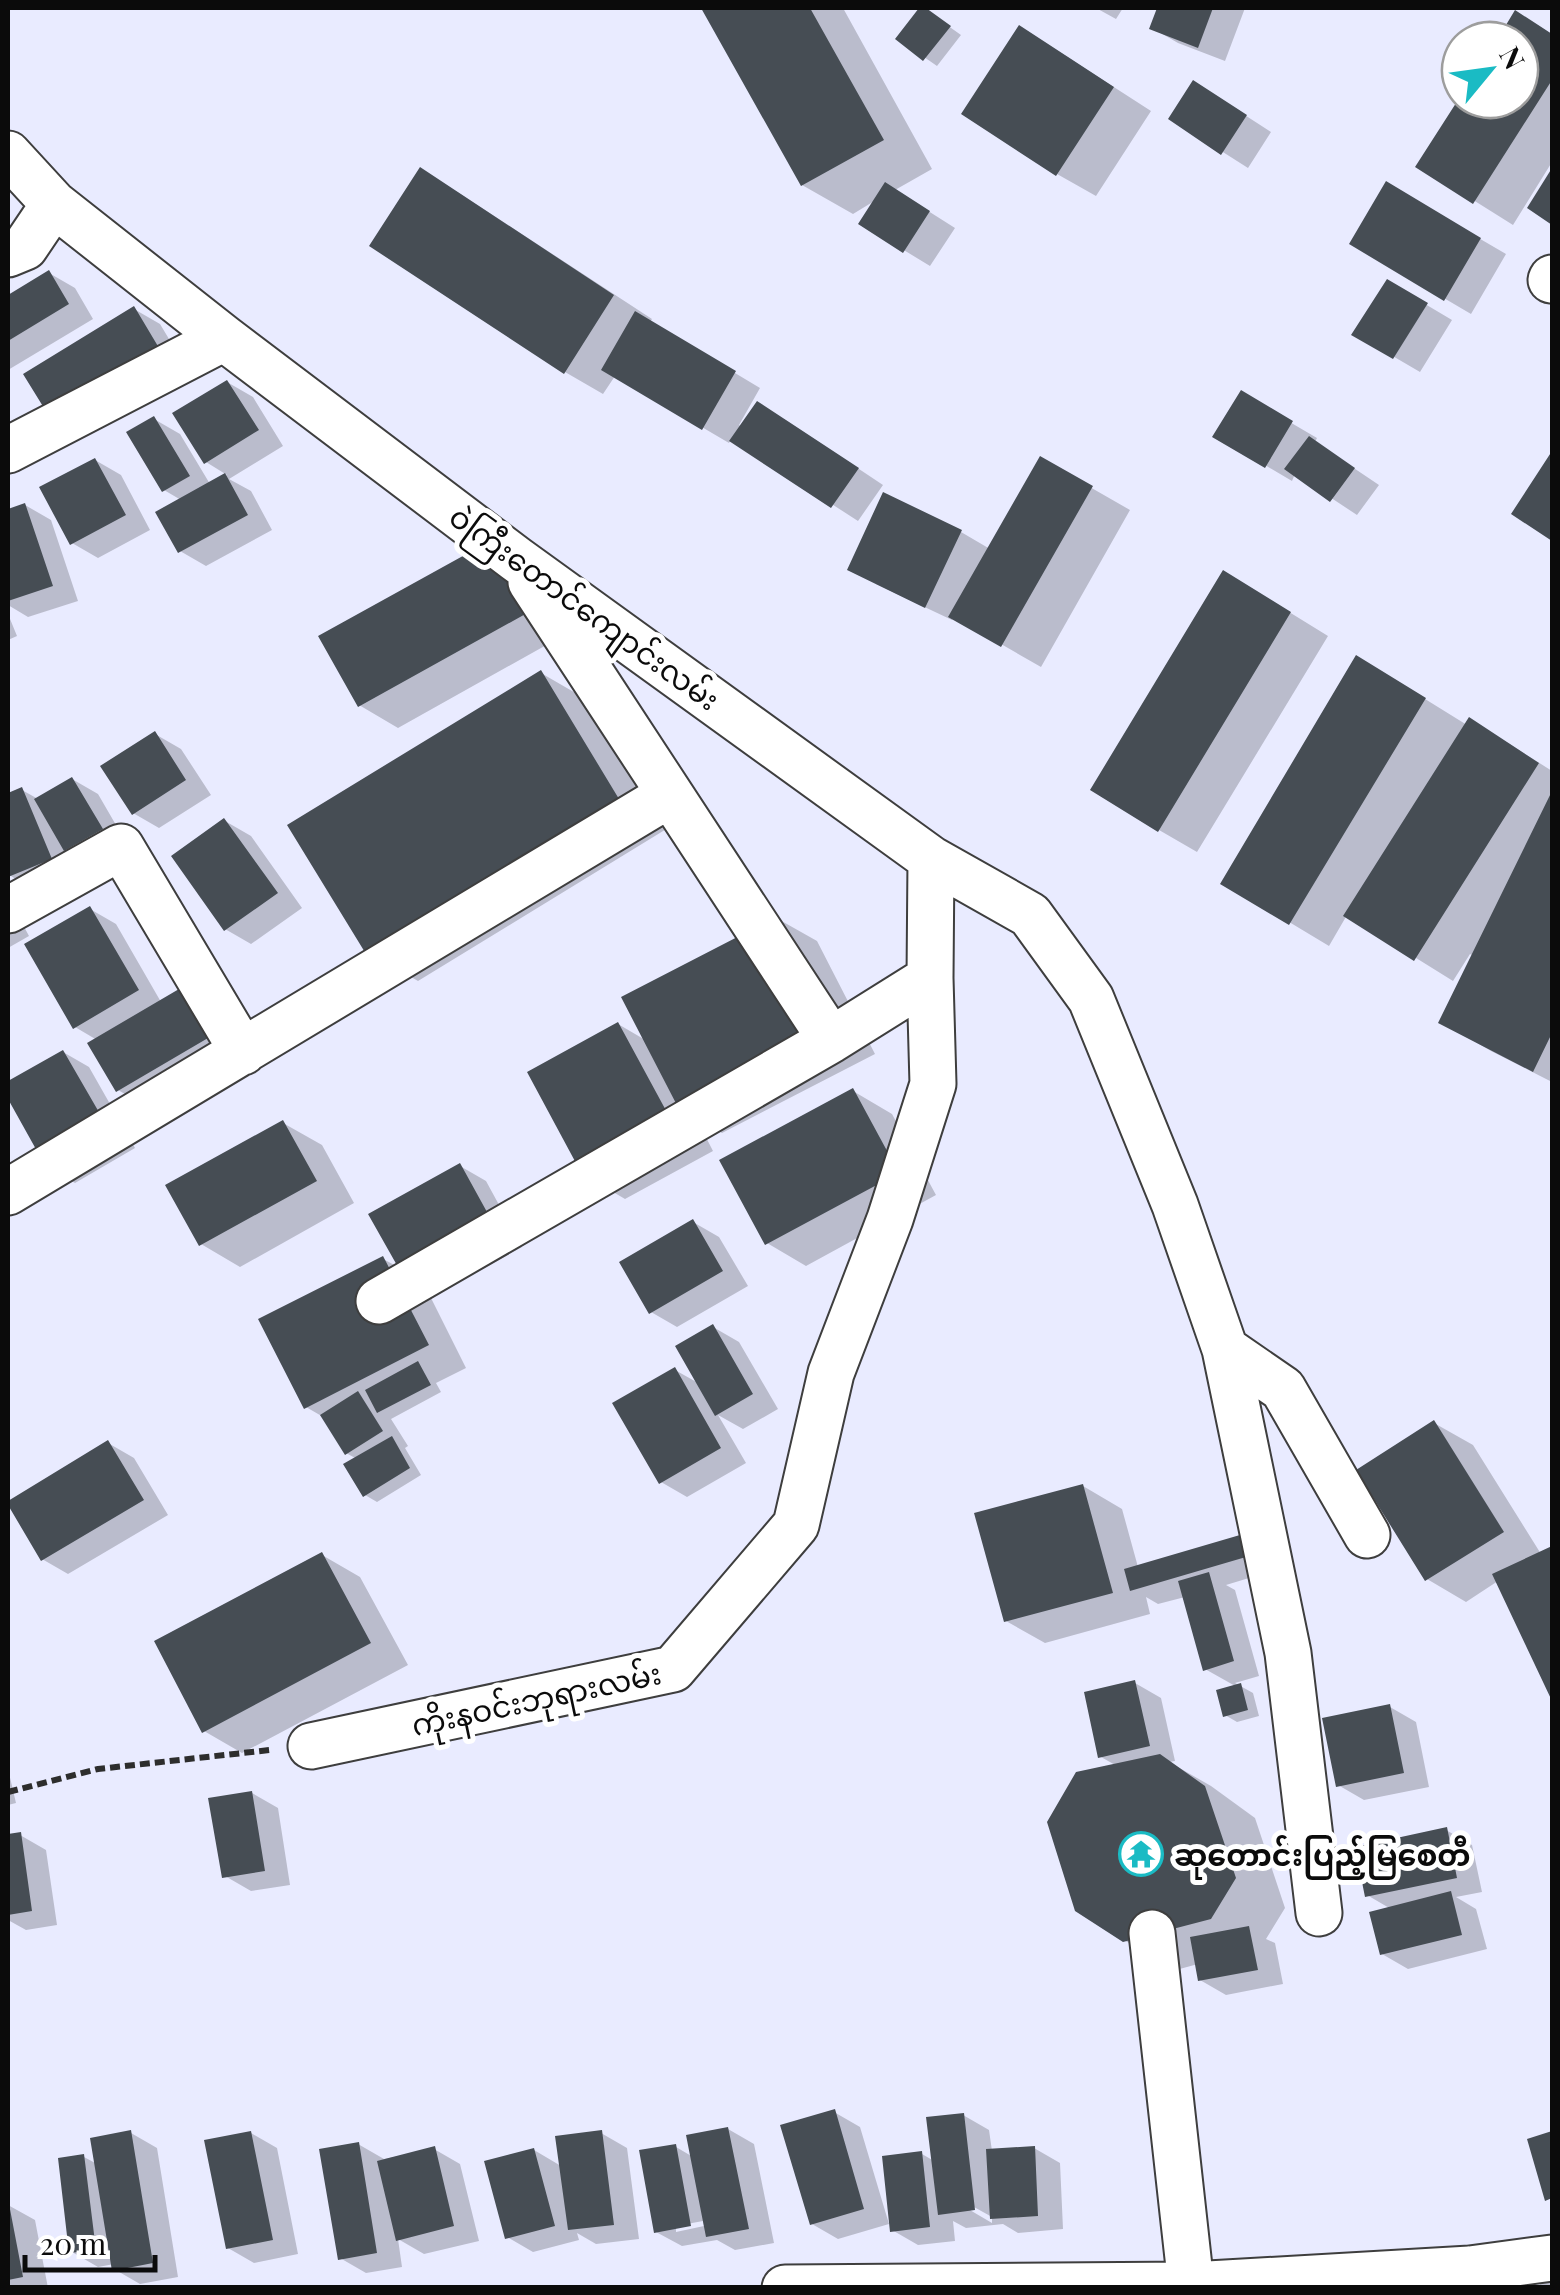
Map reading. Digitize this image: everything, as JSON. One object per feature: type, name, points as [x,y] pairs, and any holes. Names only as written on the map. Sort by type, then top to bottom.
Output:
[{"type":"street","name":"ဝဲကြီးတောင်ကျောင်းလမ်း","points":[[8,154],[54,204],[516,560],[931,859],[1030,915],[1090,1000],[1175,1204],[1225,1350],[1288,1652],[1320,1913]]},
{"type":"street","points":[[8,254],[24,247],[54,204]]},
{"type":"street","points":[[8,450],[224,338]]},
{"type":"street","points":[[516,560],[832,1040]]},
{"type":"street","points":[[8,1192],[670,796]]},
{"type":"street","points":[[8,910],[121,847],[243,1052]]},
{"type":"street","name":"ကိုးနဝင်းဘုရားလမ်း","points":[[311,1746],[673,1670],[796,1525],[831,1374],[890,1219],[933,1084],[931,859]]},
{"type":"street","points":[[378,1301],[832,1040],[930,978]]},
{"type":"street","points":[[1225,1350],[1283,1389],[1367,1536]]},
{"type":"street","points":[[1152,1933],[1191,2284]]},
{"type":"street","points":[[784,2288],[1191,2284],[1470,2269],[1552,2258]]},
{"type":"path","points":[[8,1792],[98,1769],[311,1746]]},
{"type":"building","points":[[701,8],[810,8],[884,140],[801,186]]},
{"type":"building","points":[[919,8],[926,8],[951,26],[923,61],[895,39]]},
{"type":"building","points":[[1157,8],[1213,8],[1198,48],[1149,29]]},
{"type":"building","points":[[1515,10],[1530,20],[1509,20]]},
{"type":"building","points":[[1019,25],[1114,87],[1056,176],[961,114]]},
{"type":"building","points":[[1540,26],[1552,34],[1552,80],[1540,99]]},
{"type":"building","points":[[1193,80],[1247,115],[1221,155],[1168,119]]},
{"type":"building","points":[[1445,120],[1527,120],[1473,204],[1415,167]]},
{"type":"building","points":[[420,167],[614,295],[564,374],[369,246]]},
{"type":"building","points":[[1552,168],[1552,225],[1527,208]]},
{"type":"building","points":[[1386,181],[1481,238],[1444,301],[1349,244]]},
{"type":"building","points":[[885,182],[930,211],[903,253],[858,224]]},
{"type":"building","points":[[49,270],[69,304],[8,341],[8,295]]},
{"type":"building","points":[[1387,279],[1428,303],[1393,359],[1351,335]]},
{"type":"building","points":[[134,306],[162,353],[52,421],[23,374]]},
{"type":"building","points":[[635,311],[736,371],[702,430],[601,370]]},
{"type":"building","points":[[227,380],[259,430],[204,464],[172,413]]},
{"type":"building","points":[[1241,390],[1293,421],[1265,468],[1212,437]]},
{"type":"building","points":[[757,401],[859,468],[831,508],[729,441]]},
{"type":"building","points":[[154,416],[190,476],[162,492],[126,432]]},
{"type":"building","points":[[1309,436],[1355,468],[1330,502],[1284,469]]},
{"type":"building","points":[[1552,451],[1552,541],[1511,514]]},
{"type":"building","points":[[1040,456],[1093,486],[1001,647],[948,617]]},
{"type":"building","points":[[95,458],[126,515],[70,545],[39,487]]},
{"type":"building","points":[[225,473],[248,515],[178,553],[155,512]]},
{"type":"building","points":[[883,492],[962,530],[925,608],[847,570]]},
{"type":"building","points":[[25,503],[53,586],[8,601],[8,509]]},
{"type":"building","points":[[490,541],[529,612],[358,707],[318,636]]},
{"type":"building","points":[[1223,570],[1291,612],[1158,832],[1090,790]]},
{"type":"building","points":[[1356,655],[1426,698],[1289,925],[1220,884]]},
{"type":"building","points":[[541,670],[619,799],[366,954],[287,825]]},
{"type":"building","points":[[1469,717],[1539,763],[1414,961],[1343,916]]},
{"type":"building","points":[[155,731],[186,780],[132,815],[100,766]]},
{"type":"building","points":[[72,777],[103,829],[64,851],[34,799]]},
{"type":"building","points":[[22,787],[52,859],[8,877],[8,793]]},
{"type":"building","points":[[1552,791],[1552,1033],[1533,1072],[1438,1023]]},
{"type":"building","points":[[224,818],[278,893],[224,931],[171,856]]},
{"type":"building","points":[[90,906],[139,990],[73,1029],[24,944]]},
{"type":"building","points":[[778,916],[838,1032],[681,1113],[621,997]]},
{"type":"building","points":[[208,972],[237,1021],[116,1092],[87,1043]]},
{"type":"building","points":[[618,1022],[676,1129],[584,1178],[527,1072]]},
{"type":"building","points":[[63,1050],[111,1133],[47,1169],[8,1099],[8,1081]]},
{"type":"building","points":[[853,1088],[899,1173],[765,1245],[719,1160]]},
{"type":"building","points":[[283,1120],[317,1181],[199,1246],[165,1185]]},
{"type":"building","points":[[460,1163],[498,1232],[407,1283],[368,1214]]},
{"type":"building","points":[[693,1219],[723,1271],[649,1314],[619,1262]]},
{"type":"building","points":[[383,1256],[429,1345],[304,1409],[258,1319]]},
{"type":"building","points":[[713,1324],[753,1394],[715,1416],[675,1346]]},
{"type":"building","points":[[418,1361],[431,1385],[377,1413],[365,1390]]},
{"type":"building","points":[[675,1367],[721,1448],[659,1484],[612,1403]]},
{"type":"building","points":[[358,1391],[383,1431],[345,1455],[320,1415]]},
{"type":"building","points":[[1434,1420],[1504,1532],[1425,1581],[1356,1470]]},
{"type":"building","points":[[392,1436],[410,1468],[363,1497],[343,1464]]},
{"type":"building","points":[[108,1440],[144,1500],[41,1561],[8,1501]]},
{"type":"building","points":[[1083,1484],[1113,1593],[1004,1622],[974,1513]]},
{"type":"building","points":[[1257,1530],[1263,1552],[1130,1591],[1124,1569]]},
{"type":"building","points":[[1552,1546],[1552,1701],[1492,1574]]},
{"type":"building","points":[[322,1552],[371,1643],[202,1733],[154,1641]]},
{"type":"building","points":[[1209,1572],[1234,1661],[1203,1671],[1178,1581]]},
{"type":"building","points":[[1135,1680],[1150,1746],[1098,1758],[1084,1692]]},
{"type":"building","points":[[1241,1683],[1248,1710],[1223,1717],[1216,1690]]},
{"type":"building","points":[[1390,1704],[1404,1773],[1336,1787],[1322,1718]]},
{"type":"building","points":[[1160,1754],[1205,1786],[1236,1878],[1211,1919],[1123,1942],[1075,1911],[1047,1822],[1076,1772]]},
{"type":"building","points":[[252,1791],[265,1871],[222,1878],[208,1798]]},
{"type":"building","points":[[1447,1827],[1457,1878],[1365,1897],[1355,1847]]},
{"type":"building","points":[[21,1832],[32,1911],[8,1915],[8,1834]]},
{"type":"building","points":[[1451,1891],[1462,1935],[1380,1955],[1369,1912]]},
{"type":"building","points":[[1249,1926],[1258,1970],[1198,1981],[1190,1937]]},
{"type":"building","points":[[835,2109],[864,2209],[810,2225],[780,2125]]},
{"type":"building","points":[[964,2113],[975,2210],[938,2215],[926,2117]]},
{"type":"building","points":[[728,2127],[749,2229],[706,2237],[686,2135]]},
{"type":"building","points":[[131,2130],[153,2263],[112,2271],[90,2138]]},
{"type":"building","points":[[602,2130],[614,2225],[568,2230],[555,2136]]},
{"type":"building","points":[[251,2131],[273,2240],[226,2249],[204,2140]]},
{"type":"building","points":[[1552,2131],[1552,2198],[1545,2201],[1527,2139]]},
{"type":"building","points":[[359,2142],[377,2253],[338,2260],[319,2149]]},
{"type":"building","points":[[676,2144],[691,2226],[654,2233],[639,2150]]},
{"type":"building","points":[[435,2146],[454,2226],[396,2241],[377,2161]]},
{"type":"building","points":[[1035,2146],[1038,2216],[990,2219],[986,2149]]},
{"type":"building","points":[[534,2148],[555,2226],[505,2239],[484,2161]]},
{"type":"building","points":[[922,2151],[930,2227],[890,2232],[882,2156]]},
{"type":"building","points":[[84,2154],[96,2250],[69,2253],[58,2158]]},
{"type":"building","points":[[8,2204],[23,2277],[8,2280]]},
{"type":"place","name":"ဆုတောင်းပြည့်မြစေတီ","points":[[1141,1854]]}]
